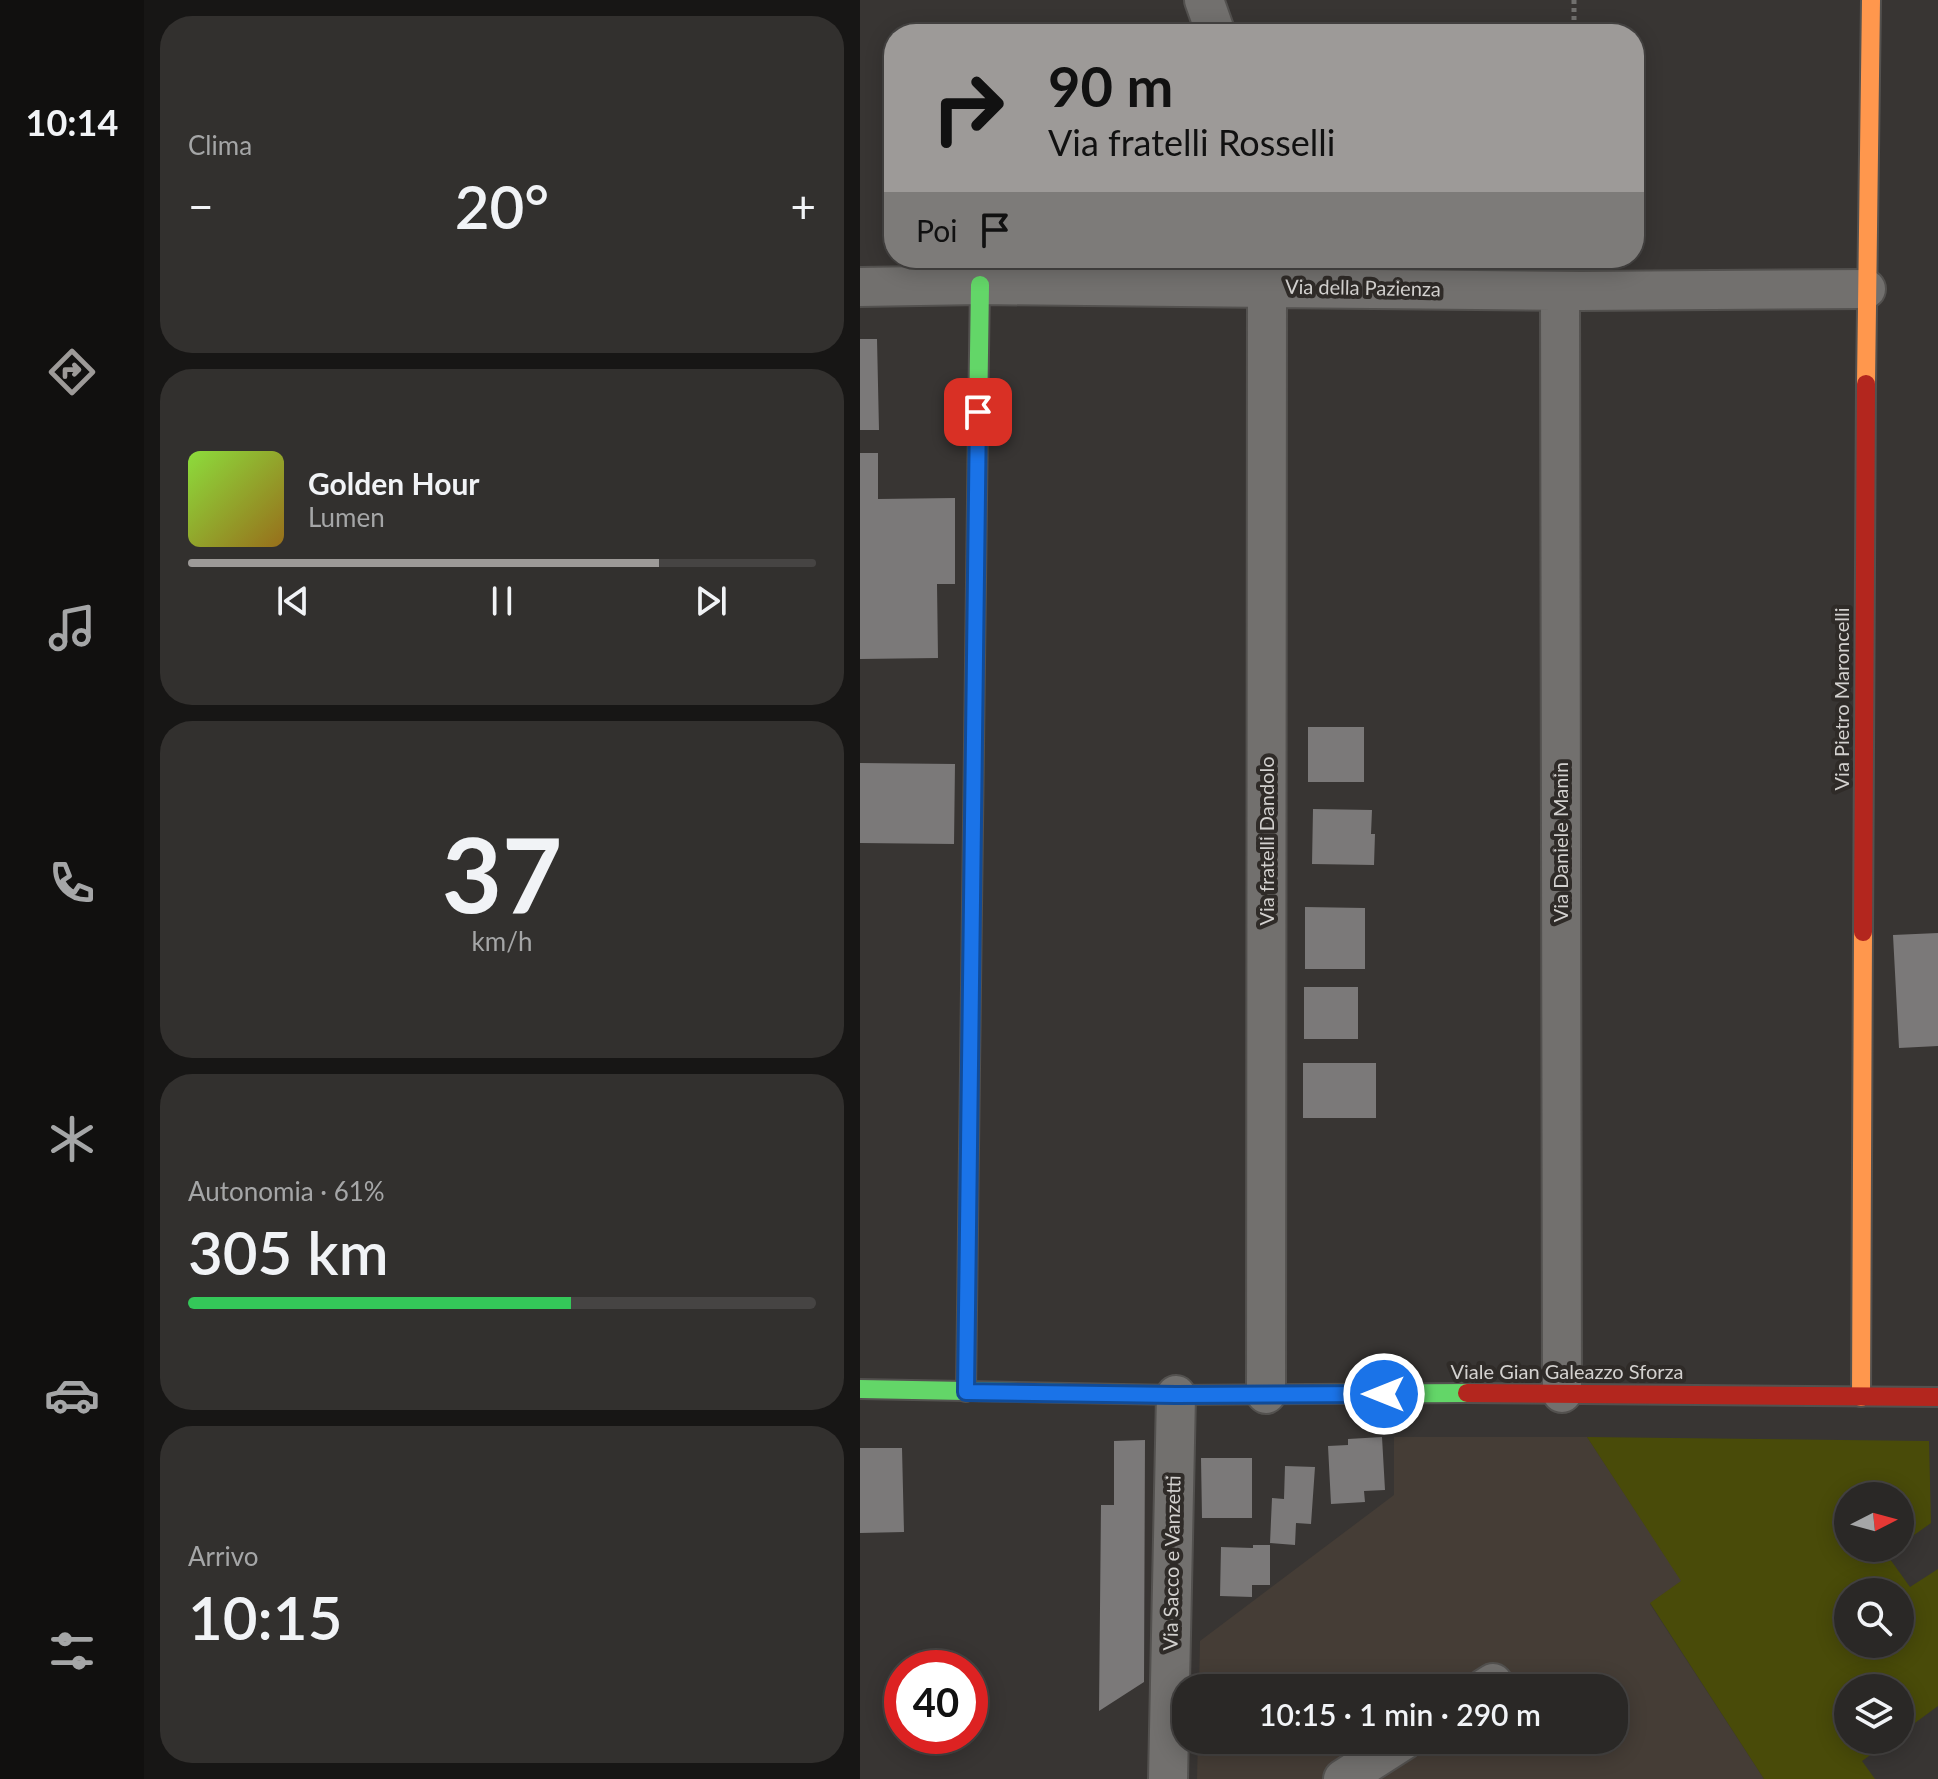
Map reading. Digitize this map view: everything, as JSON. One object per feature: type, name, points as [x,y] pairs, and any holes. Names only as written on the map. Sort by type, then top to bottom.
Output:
[{"type":"street","points":[[1204,0],[1212,24]]},
{"type":"street","name":"Via Pietro Maroncelli","points":[[1861,1397],[1866,289],[1871,0]]},
{"type":"street","name":"Via della Pazienza","points":[[860,287],[1267,288],[1303,273],[1560,291],[1866,289]]},
{"type":"street","points":[[966,1392],[980,285]]},
{"type":"street","name":"Via fratelli Dandolo","points":[[1266,1394],[1267,288]]},
{"type":"street","name":"Via Daniele Manin","points":[[1560,291],[1562,1393]]},
{"type":"street","name":"Viale Gian Galeazzo Sforza","points":[[860,1389],[1176,1395],[1562,1393],[1938,1397]]},
{"type":"street","name":"Via Sacco e Vanzetti","points":[[1168,1779],[1176,1395]]},
{"type":"street","points":[[1343,1779],[1382,1754]]},
{"type":"path","points":[[1574,0],[1574,24]]},
{"type":"shaded area","points":[[1394,1437],[1587,1437],[1682,1581],[1650,1604],[1764,1779],[1197,1779],[1198,1754],[1628,1754],[1628,1674],[1199,1674],[1200,1641],[1394,1495]]},
{"type":"shaded area","points":[[1587,1437],[1929,1441],[1931,1523],[1914,1535],[1914,1482],[1834,1482],[1834,1562],[1892,1562],[1904,1578],[1834,1578],[1834,1658],[1914,1658],[1914,1584],[1938,1569],[1938,1706],[1914,1724],[1914,1674],[1834,1674],[1834,1754],[1872,1754],[1862,1761],[1875,1779],[1764,1779],[1650,1603],[1681,1581]]},
{"type":"building","points":[[860,339],[877,339],[879,430],[860,430]]},
{"type":"building","points":[[860,453],[878,453],[878,499],[955,498],[955,584],[937,584],[938,658],[860,659]]},
{"type":"building","points":[[1308,727],[1364,727],[1364,782],[1308,782]]},
{"type":"building","points":[[860,763],[955,764],[954,844],[860,843]]},
{"type":"building","points":[[1313,809],[1372,810],[1374,865],[1312,864]]},
{"type":"building","points":[[1305,907],[1365,908],[1365,969],[1305,969]]},
{"type":"building","points":[[1938,933],[1938,1046],[1899,1048],[1893,935]]},
{"type":"building","points":[[1304,987],[1358,987],[1358,1039],[1304,1039]]},
{"type":"building","points":[[1303,1063],[1376,1063],[1376,1118],[1303,1118]]},
{"type":"building","points":[[1382,1437],[1385,1490],[1364,1491],[1365,1502],[1331,1504],[1328,1446],[1348,1445],[1348,1439]]},
{"type":"building","points":[[1145,1440],[1144,1682],[1099,1711],[1101,1505],[1114,1505],[1114,1441]]},
{"type":"building","points":[[860,1448],[902,1448],[904,1532],[860,1533]]},
{"type":"building","points":[[1201,1458],[1252,1458],[1252,1518],[1202,1518]]},
{"type":"building","points":[[1285,1466],[1315,1467],[1311,1524],[1296,1523],[1295,1545],[1270,1543],[1272,1498],[1284,1499]]},
{"type":"building","points":[[1253,1545],[1270,1545],[1270,1585],[1252,1585],[1252,1597],[1220,1596],[1221,1547],[1253,1548]]},
{"type":"traffic: fast","points":[[978,421],[980,285]]},
{"type":"traffic: fast","points":[[860,1389],[1176,1395],[1467,1393]]},
{"type":"traffic: slow","points":[[1866,384],[1871,0]]},
{"type":"traffic: slow","points":[[974,745],[978,421]]},
{"type":"traffic: slow","points":[[1861,1397],[1863,932]]},
{"type":"traffic: jam","points":[[1863,932],[1866,384]]},
{"type":"traffic: jam","points":[[966,1392],[974,745]]},
{"type":"traffic: jam","points":[[1467,1393],[1938,1397]]},
{"type":"route","points":[[978,412],[966,1392],[1384,1394]]}]
